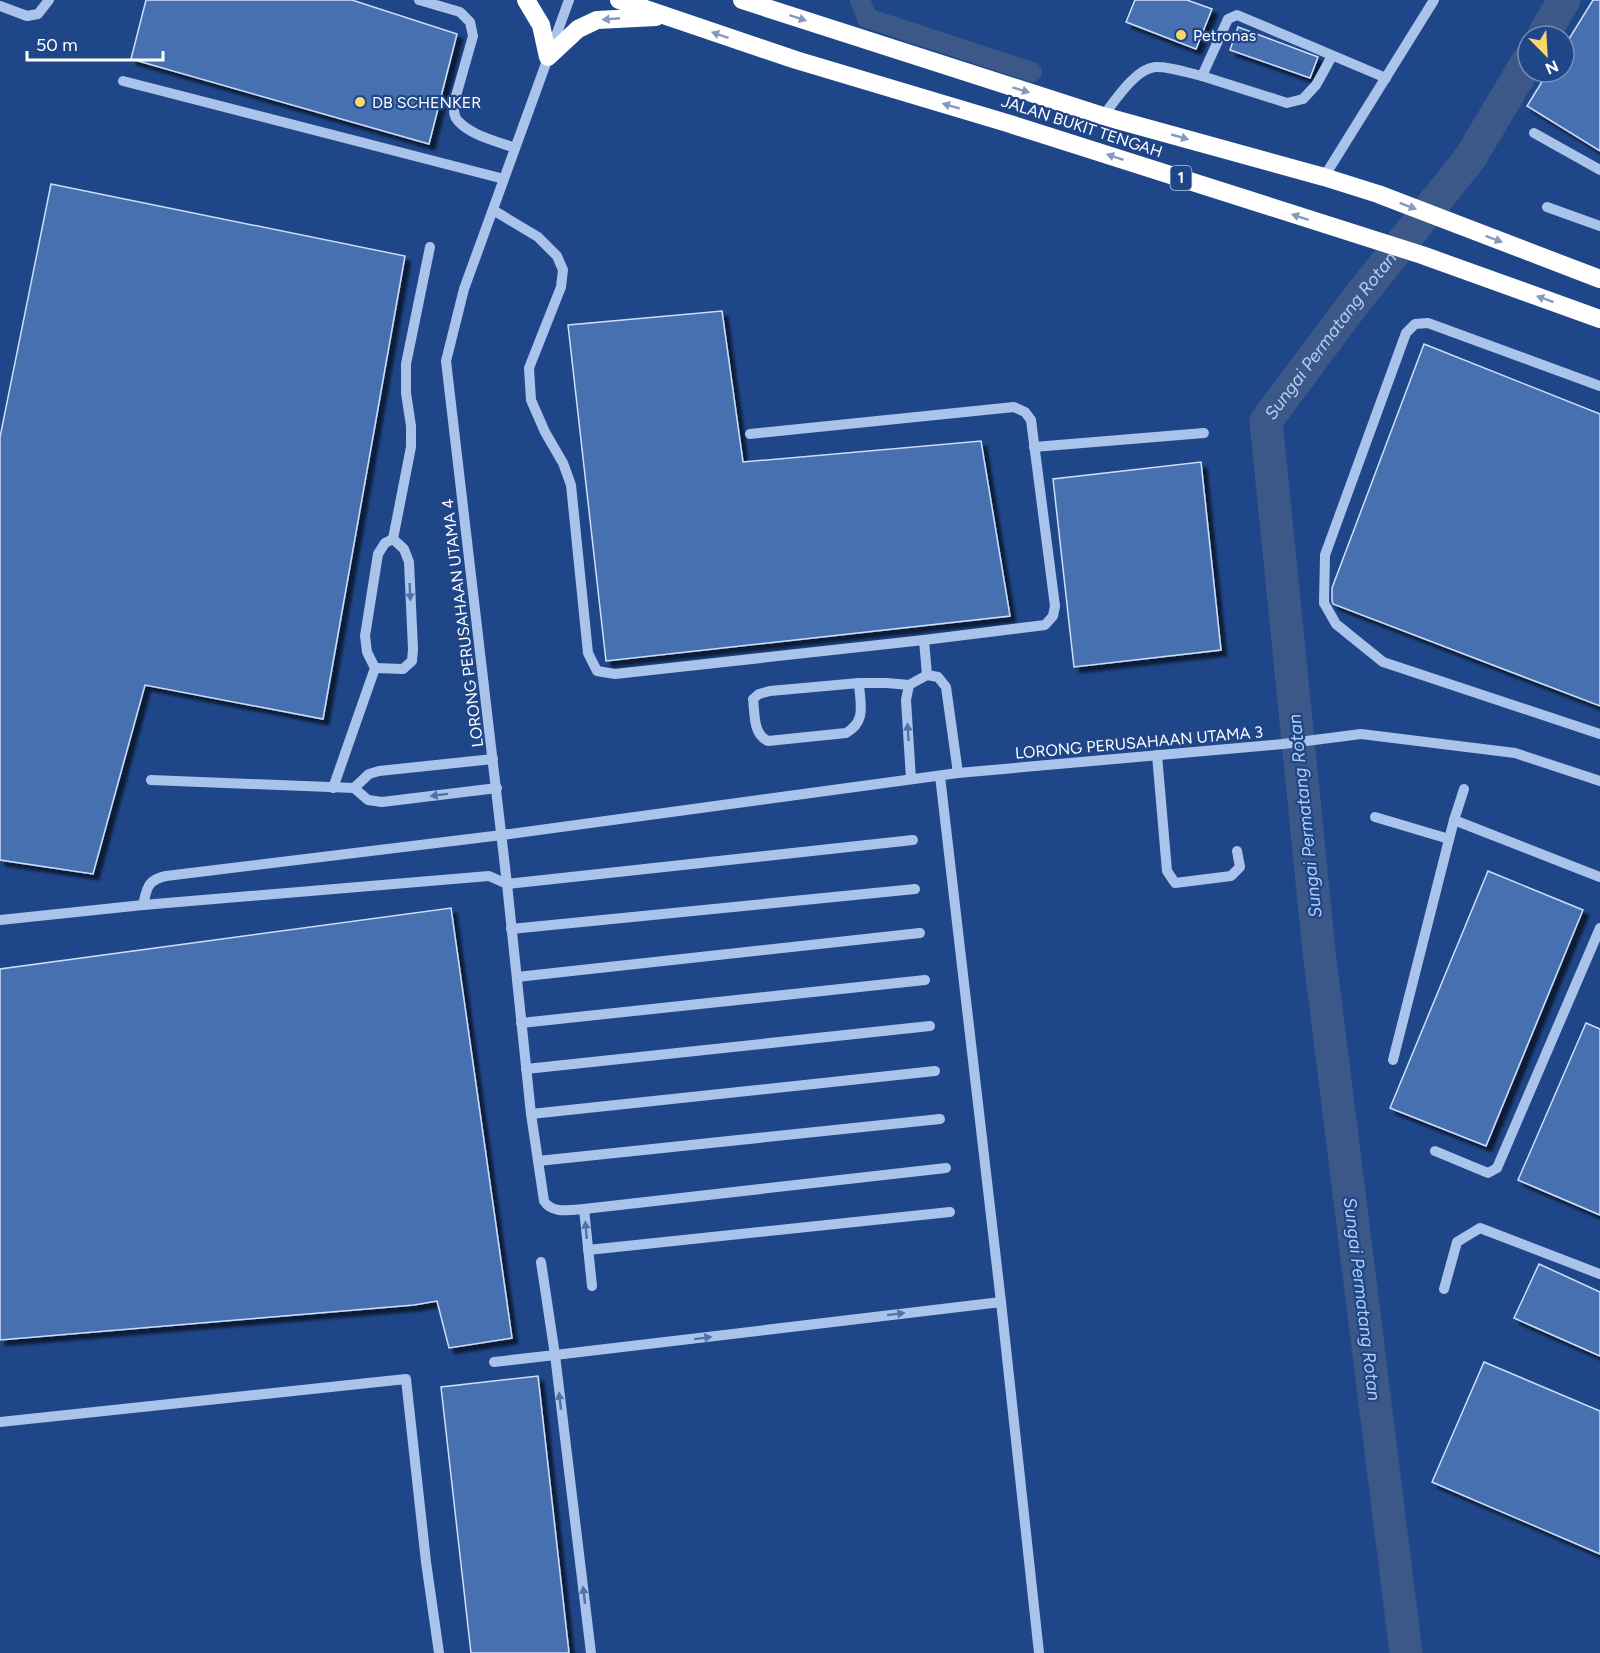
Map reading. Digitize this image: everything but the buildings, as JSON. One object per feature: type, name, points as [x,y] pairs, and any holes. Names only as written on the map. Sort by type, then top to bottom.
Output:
[{"type":"highway","points":[[526,0],[541,26],[548,57]]},
{"type":"highway","name":"JALAN BUKIT TENGAH","points":[[619,0],[796,60],[1007,123],[1422,255],[1600,319]]},
{"type":"highway","name":"JALAN BUKIT TENGAH","points":[[742,0],[1103,116],[1378,194],[1600,279]]},
{"type":"highway","points":[[548,57],[578,29],[597,20],[670,17]]},
{"type":"street","points":[[0,6],[27,16],[38,14],[49,0]]},
{"type":"street","points":[[419,0],[460,12],[470,22],[473,36],[454,103],[454,114],[458,122],[475,132],[515,148]]},
{"type":"street","name":"LORONG PERUSAHAAN UTAMA 4","points":[[569,0],[464,289],[446,361],[497,788],[531,1114],[544,1201],[553,1210],[584,1209]]},
{"type":"street","points":[[1324,177],[1434,0]]},
{"type":"street","points":[[1202,76],[1228,19],[1237,15],[1386,78]]},
{"type":"street","points":[[1103,116],[1144,69],[1156,67],[1202,76],[1287,103],[1303,99],[1316,85],[1332,56]]},
{"type":"street","points":[[123,81],[504,179]]},
{"type":"street","points":[[1534,132],[1600,170]]},
{"type":"street","points":[[1546,207],[1600,226]]},
{"type":"street","points":[[493,210],[538,237],[558,256],[563,270],[561,287],[530,368],[531,400],[545,432],[563,463],[571,485],[588,653],[597,671],[615,674],[924,640],[1045,625],[1053,616],[1055,606],[1031,420],[1025,412],[1014,407],[750,434]]},
{"type":"street","points":[[393,539],[411,447],[406,364],[430,247]]},
{"type":"street","points":[[1600,386],[1428,323],[1414,324],[1406,333],[1325,555],[1323,585],[1324,603],[1336,624],[1383,662],[1600,734]]},
{"type":"street","points":[[1034,447],[1204,433]]},
{"type":"street","points":[[375,668],[403,669],[412,661],[409,562],[404,549],[393,539]]},
{"type":"street","points":[[333,788],[375,668],[368,652],[365,636],[378,554],[385,543],[393,539]]},
{"type":"street","points":[[924,640],[927,675]]},
{"type":"street","points":[[859,683],[861,718],[854,729],[846,733],[768,741],[761,737],[756,729],[753,699],[759,694],[859,683],[909,685],[927,675],[938,677],[946,687],[958,773]]},
{"type":"street","points":[[143,905],[148,885],[155,878],[166,876],[502,835],[911,779],[906,700],[909,685]]},
{"type":"street","name":"LORONG PERUSAHAAN UTAMA 3","points":[[911,779],[1283,744],[1361,734],[1515,753],[1600,781]]},
{"type":"street","points":[[1157,755],[1167,871],[1175,883],[1230,876],[1240,867],[1238,851]]},
{"type":"street","points":[[354,788],[369,774],[379,771],[493,759]]},
{"type":"street","points":[[940,776],[1039,1653]]},
{"type":"street","points":[[151,780],[354,788],[368,800],[382,802],[497,788]]},
{"type":"street","points":[[1393,1060],[1449,839],[1464,789]]},
{"type":"street","points":[[1375,817],[1449,839]]},
{"type":"street","points":[[1454,820],[1600,877]]},
{"type":"street","points":[[0,921],[143,905],[473,877],[489,876],[507,884],[913,840]]},
{"type":"street","points":[[511,929],[915,889]]},
{"type":"street","points":[[1435,1151],[1488,1173],[1497,1168],[1600,928]]},
{"type":"street","points":[[517,977],[920,933]]},
{"type":"street","points":[[521,1023],[925,980]]},
{"type":"street","points":[[526,1069],[930,1026]]},
{"type":"street","points":[[531,1114],[935,1071]]},
{"type":"street","points":[[538,1161],[940,1119]]},
{"type":"street","points":[[592,1286],[584,1209],[946,1168]]},
{"type":"street","points":[[588,1250],[950,1212]]},
{"type":"street","points":[[1444,1289],[1457,1242],[1480,1228],[1600,1274]]},
{"type":"street","points":[[541,1262],[555,1355],[591,1653]]},
{"type":"street","points":[[494,1362],[1001,1302]]},
{"type":"street","points":[[0,1422],[406,1379],[426,1562],[439,1653]]},
{"type":"waterway","points":[[860,0],[867,18],[1032,72]]},
{"type":"waterway","name":"Sungai Permatang Rotan","points":[[1550,24],[1564,0]]},
{"type":"waterway","name":"Sungai Permatang Rotan","points":[[1406,1653],[1319,951],[1266,421],[1354,303],[1470,158],[1516,81]]},
{"type":"place","name":"Petronas","points":[[1181,35]]},
{"type":"place","name":"DB SCHENKER","points":[[360,102]]}]
